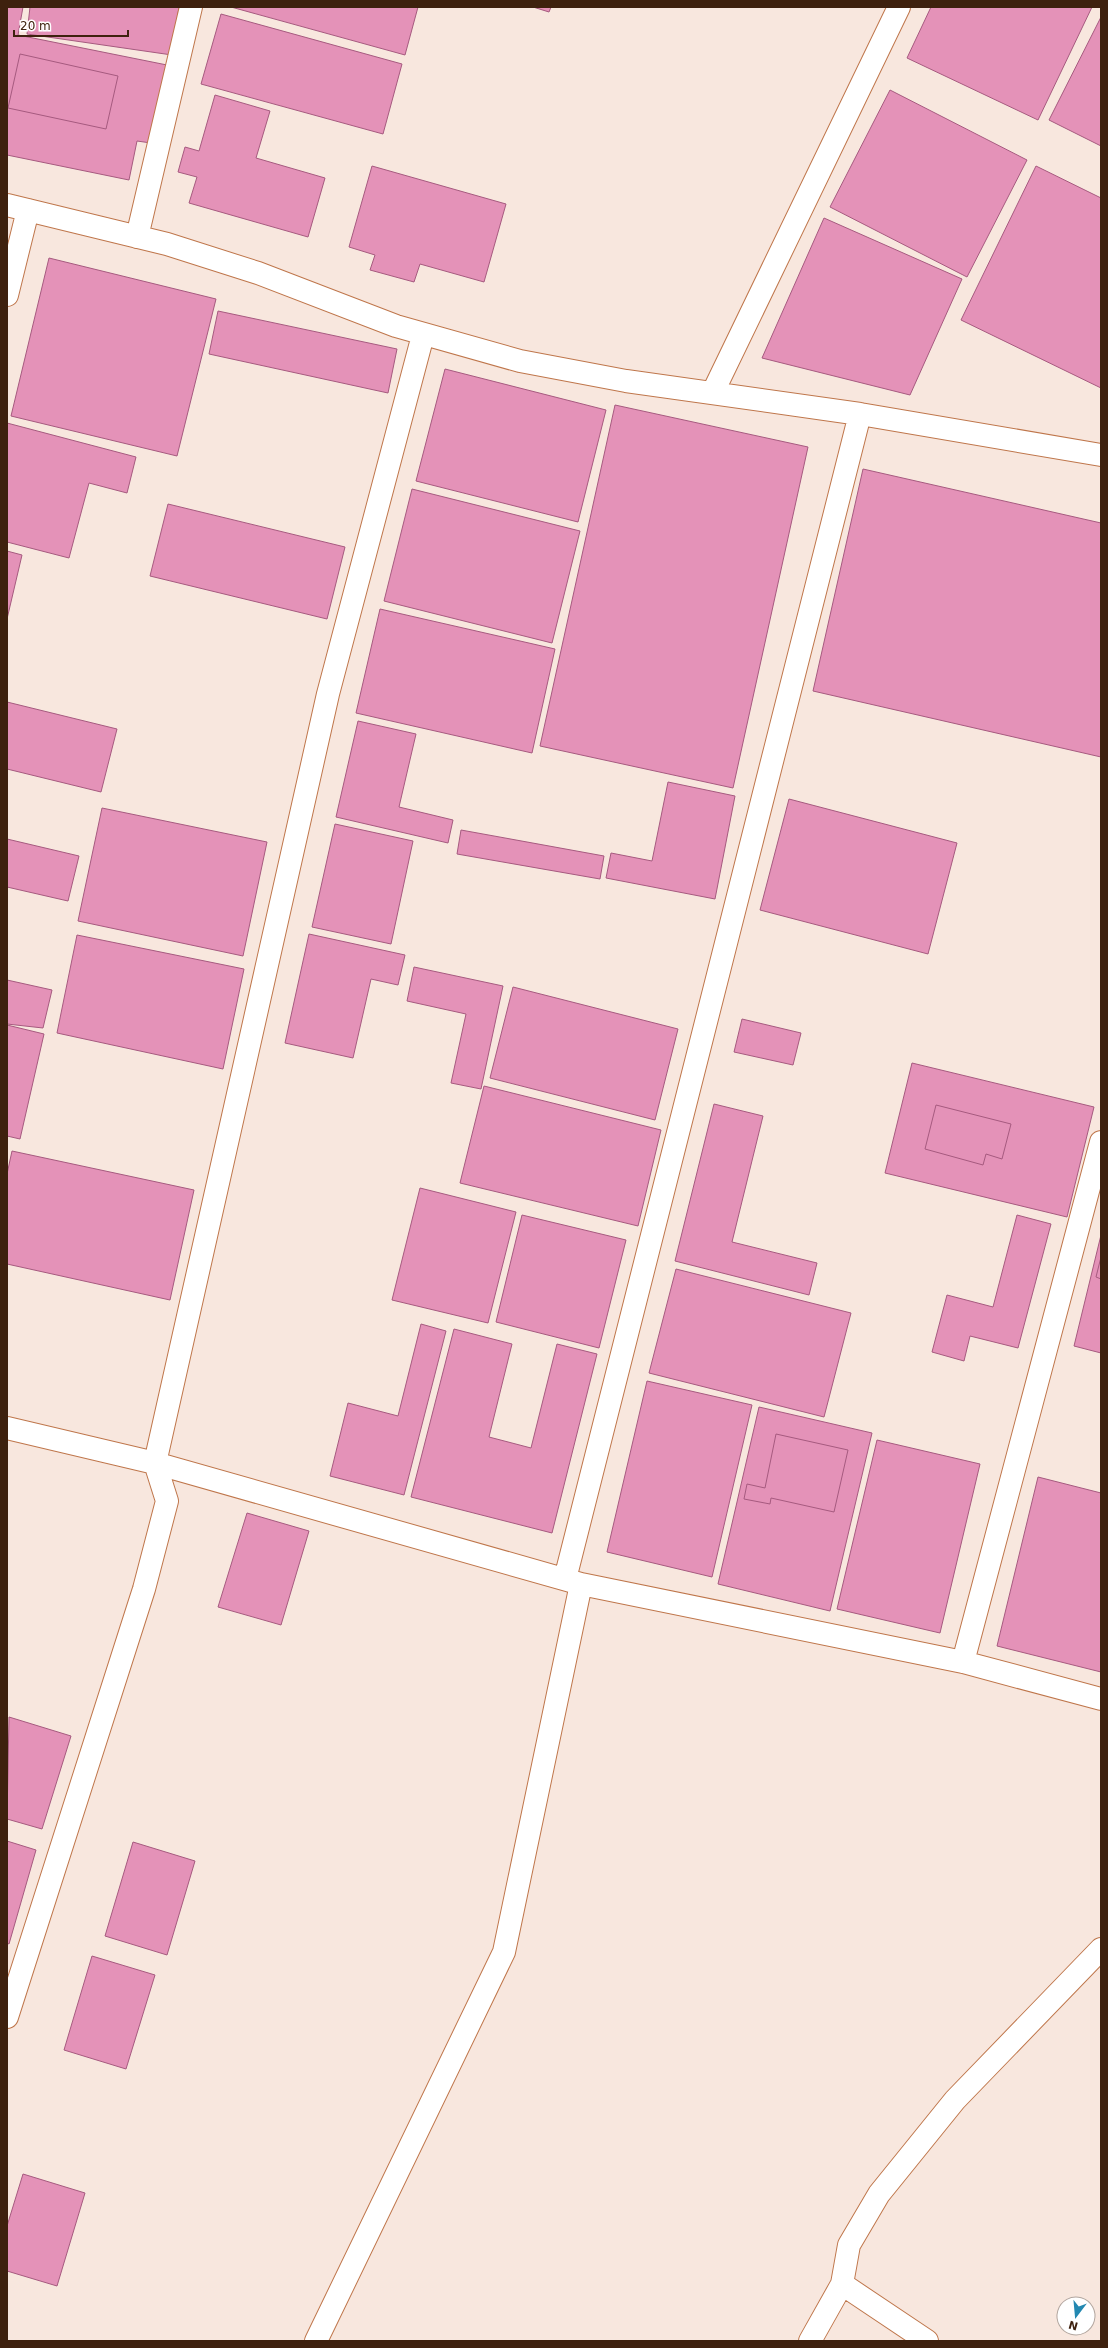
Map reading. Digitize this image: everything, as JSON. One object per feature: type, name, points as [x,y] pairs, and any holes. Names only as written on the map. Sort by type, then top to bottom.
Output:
[{"type":"street","points":[[137,237],[191,7]]},
{"type":"street","points":[[713,392],[899,7]]},
{"type":"street","points":[[7,295],[17,207],[137,237],[258,272],[396,326],[520,361],[626,381],[713,392],[860,414],[1101,455]]},
{"type":"street","points":[[7,2017],[144,1589],[167,1501],[155,1463],[328,694],[424,335]]},
{"type":"street","points":[[316,2341],[504,1952],[573,1582],[860,414]]},
{"type":"street","points":[[963,1662],[1101,1142]]},
{"type":"street","points":[[7,1428],[155,1463],[573,1582],[963,1662],[1101,1699]]},
{"type":"street","points":[[810,2341],[842,2284],[849,2245],[879,2194],[955,2100],[1101,1950]]},
{"type":"street","points":[[842,2284],[927,2341]]},
{"type":"building","points":[[7,7],[23,7],[18,35],[167,65],[151,143],[137,141],[129,180],[7,155]]},
{"type":"building","points":[[30,7],[179,7],[172,55],[27,34]]},
{"type":"building","points":[[231,7],[418,7],[405,55]]},
{"type":"building","points":[[533,7],[551,7],[549,12]]},
{"type":"building","points":[[931,7],[1092,7],[1038,120],[907,58]]},
{"type":"building","points":[[221,14],[402,64],[383,134],[201,84]]},
{"type":"building","points":[[1101,17],[1101,146],[1049,120]]},
{"type":"building","points":[[20,54],[118,76],[106,129],[8,108]]},
{"type":"building","points":[[890,90],[1027,160],[967,277],[830,207]]},
{"type":"building","points":[[215,95],[270,111],[256,158],[325,178],[308,237],[189,203],[197,177],[178,172],[185,147],[199,151]]},
{"type":"building","points":[[372,166],[506,204],[484,282],[420,264],[414,282],[370,270],[375,255],[349,247]]},
{"type":"building","points":[[1036,166],[1101,198],[1101,388],[961,320]]},
{"type":"building","points":[[824,218],[962,279],[910,395],[762,358]]},
{"type":"building","points":[[49,258],[216,299],[177,456],[11,416]]},
{"type":"building","points":[[218,311],[397,349],[388,393],[209,354]]},
{"type":"building","points":[[445,369],[606,410],[578,522],[416,481]]},
{"type":"building","points":[[615,405],[808,447],[733,788],[540,746]]},
{"type":"building","points":[[7,423],[136,457],[127,493],[89,483],[69,558],[7,542]]},
{"type":"building","points":[[863,469],[1101,523],[1101,757],[813,691]]},
{"type":"building","points":[[412,489],[580,531],[552,643],[384,601]]},
{"type":"building","points":[[168,504],[345,547],[327,619],[150,576]]},
{"type":"building","points":[[7,551],[22,555],[7,619]]},
{"type":"building","points":[[380,609],[555,649],[532,753],[356,713]]},
{"type":"building","points":[[7,702],[117,729],[101,792],[7,769]]},
{"type":"building","points":[[358,721],[416,734],[399,807],[453,820],[448,843],[336,817]]},
{"type":"building","points":[[668,782],[735,796],[715,899],[606,878],[611,853],[652,861]]},
{"type":"building","points":[[789,799],[957,843],[928,954],[760,910]]},
{"type":"building","points":[[102,808],[267,842],[243,956],[78,921]]},
{"type":"building","points":[[335,824],[413,841],[391,944],[312,927]]},
{"type":"building","points":[[461,830],[604,856],[600,879],[457,854]]},
{"type":"building","points":[[7,839],[79,856],[68,901],[7,887]]},
{"type":"building","points":[[309,934],[405,955],[398,985],[371,979],[353,1058],[285,1043]]},
{"type":"building","points":[[77,935],[244,969],[223,1069],[57,1033]]},
{"type":"building","points":[[414,967],[503,986],[481,1089],[451,1083],[466,1014],[407,1001]]},
{"type":"building","points":[[7,980],[52,990],[43,1028],[7,1024]]},
{"type":"building","points":[[513,987],[678,1029],[655,1120],[490,1078]]},
{"type":"building","points":[[742,1019],[801,1033],[793,1065],[734,1052]]},
{"type":"building","points":[[7,1025],[44,1034],[20,1139],[7,1136]]},
{"type":"building","points":[[912,1063],[1094,1107],[1067,1217],[885,1173]]},
{"type":"building","points":[[484,1086],[661,1130],[638,1226],[460,1183]]},
{"type":"building","points":[[714,1104],[763,1116],[732,1242],[817,1263],[809,1295],[675,1261]]},
{"type":"building","points":[[936,1105],[1011,1124],[1002,1159],[986,1154],[983,1165],[925,1149]]},
{"type":"building","points":[[12,1151],[194,1190],[170,1300],[7,1264],[7,1174]]},
{"type":"building","points":[[420,1188],[516,1212],[488,1323],[392,1300]]},
{"type":"building","points":[[522,1215],[626,1240],[599,1348],[496,1322]]},
{"type":"building","points":[[1017,1215],[1051,1224],[1018,1348],[970,1336],[964,1361],[932,1352],[947,1295],[993,1307]]},
{"type":"building","points":[[1101,1235],[1101,1353],[1074,1346]]},
{"type":"building","points":[[1101,1257],[1101,1279],[1096,1277]]},
{"type":"building","points":[[676,1269],[851,1313],[824,1417],[649,1373]]},
{"type":"building","points":[[421,1324],[446,1331],[404,1495],[330,1476],[348,1403],[398,1416]]},
{"type":"building","points":[[454,1329],[512,1344],[489,1437],[531,1448],[557,1344],[597,1354],[552,1533],[411,1497]]},
{"type":"building","points":[[647,1381],[752,1405],[712,1577],[607,1552]]},
{"type":"building","points":[[759,1407],[872,1433],[830,1611],[718,1584]]},
{"type":"building","points":[[776,1434],[848,1450],[834,1512],[771,1498],[770,1504],[744,1499],[747,1484],[765,1488]]},
{"type":"building","points":[[877,1440],[980,1464],[940,1633],[837,1609]]},
{"type":"building","points":[[1038,1477],[1101,1493],[1101,1672],[997,1646]]},
{"type":"building","points":[[247,1513],[309,1531],[281,1625],[218,1607]]},
{"type":"building","points":[[9,1717],[71,1736],[42,1829],[7,1819]]},
{"type":"building","points":[[7,1841],[36,1850],[9,1944],[7,1943]]},
{"type":"building","points":[[133,1842],[195,1861],[167,1955],[105,1936]]},
{"type":"building","points":[[92,1956],[155,1975],[126,2069],[64,2050]]},
{"type":"building","points":[[23,2174],[85,2193],[57,2286],[7,2271],[7,2226]]}]
